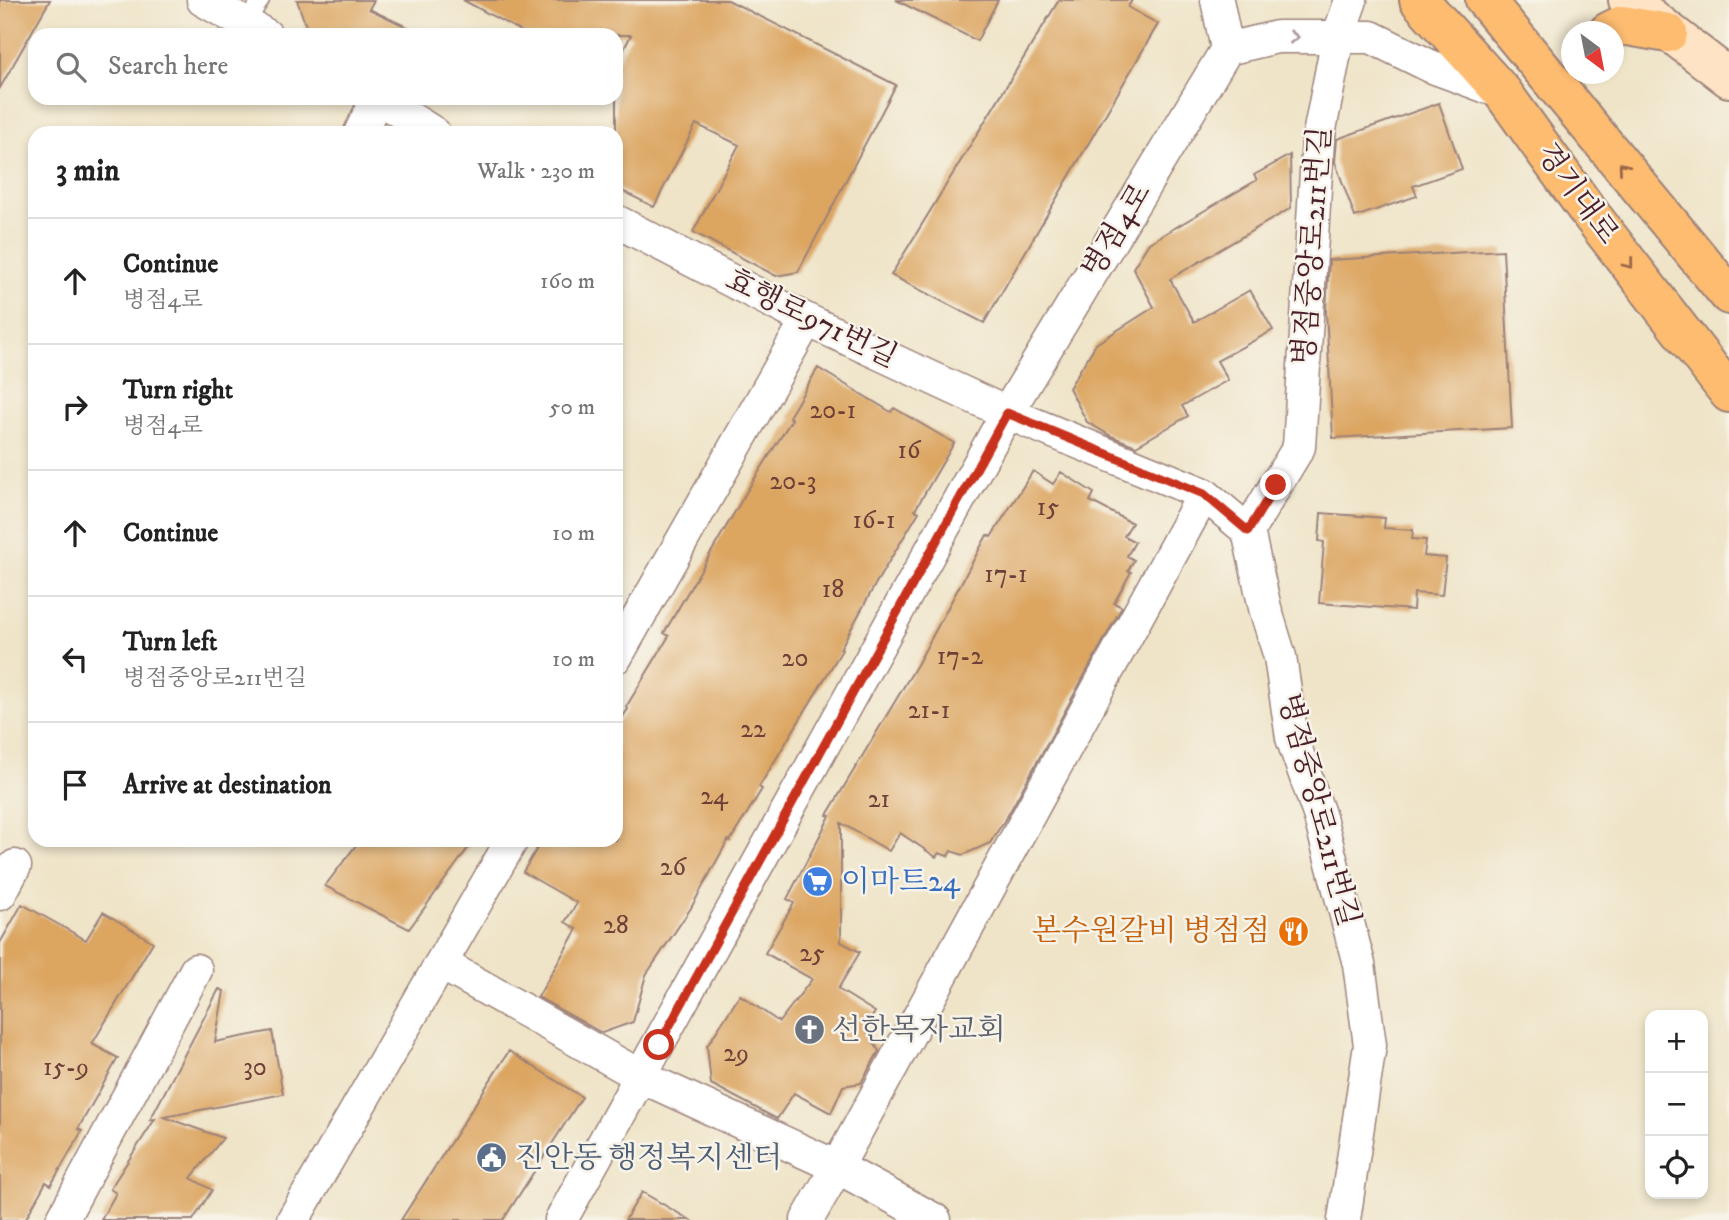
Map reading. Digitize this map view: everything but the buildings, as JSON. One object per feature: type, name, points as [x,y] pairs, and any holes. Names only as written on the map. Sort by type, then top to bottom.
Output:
[{"type":"main road","name":"경기대로","points":[[1419,0],[1503,93],[1585,207],[1729,393]]},
{"type":"main road","name":"경기대로","points":[[1485,0],[1729,295]]},
{"type":"main road","points":[[1624,25],[1668,33]]},
{"type":"main road","points":[[1565,97],[1566,84]]},
{"type":"street","points":[[203,0],[257,20]]},
{"type":"street","points":[[1217,0],[1227,49],[1277,37],[1371,37],[1430,66],[1503,93]]},
{"type":"street","name":"병점중앙로211번길","points":[[1344,1220],[1370,1045],[1361,977],[1319,814],[1292,738],[1280,657],[1265,608],[1248,531],[1299,447],[1318,140],[1338,37],[1351,0]]},
{"type":"street","points":[[1628,0],[1729,78]]},
{"type":"street","name":"병점4로","points":[[561,1220],[1007,413],[1227,49]]},
{"type":"street","points":[[363,126],[374,105]]},
{"type":"street","points":[[388,105],[423,126]]},
{"type":"street","name":"효행로971번길","points":[[623,225],[807,320],[1007,413]]},
{"type":"street","points":[[623,645],[807,320]]},
{"type":"street","points":[[1007,413],[1204,494],[1248,531]]},
{"type":"street","points":[[807,1220],[1204,494]]},
{"type":"street","points":[[293,1220],[509,847]]},
{"type":"street","points":[[0,894],[15,866]]},
{"type":"street","points":[[442,964],[642,1077],[837,1167],[935,1220]]},
{"type":"street","points":[[61,1220],[196,970]]},
{"type":"place","name":"이마트24","points":[[818,882]]},
{"type":"place","name":"본수원갈비 병점점","points":[[1293,931]]},
{"type":"place","name":"선한목자교회","points":[[809,1030]]},
{"type":"place","name":"진안동 행정복지센터","points":[[492,1158]]},
{"type":"route","points":[[659,1045],[1007,413],[1204,494],[1248,531],[1276,485]]}]
